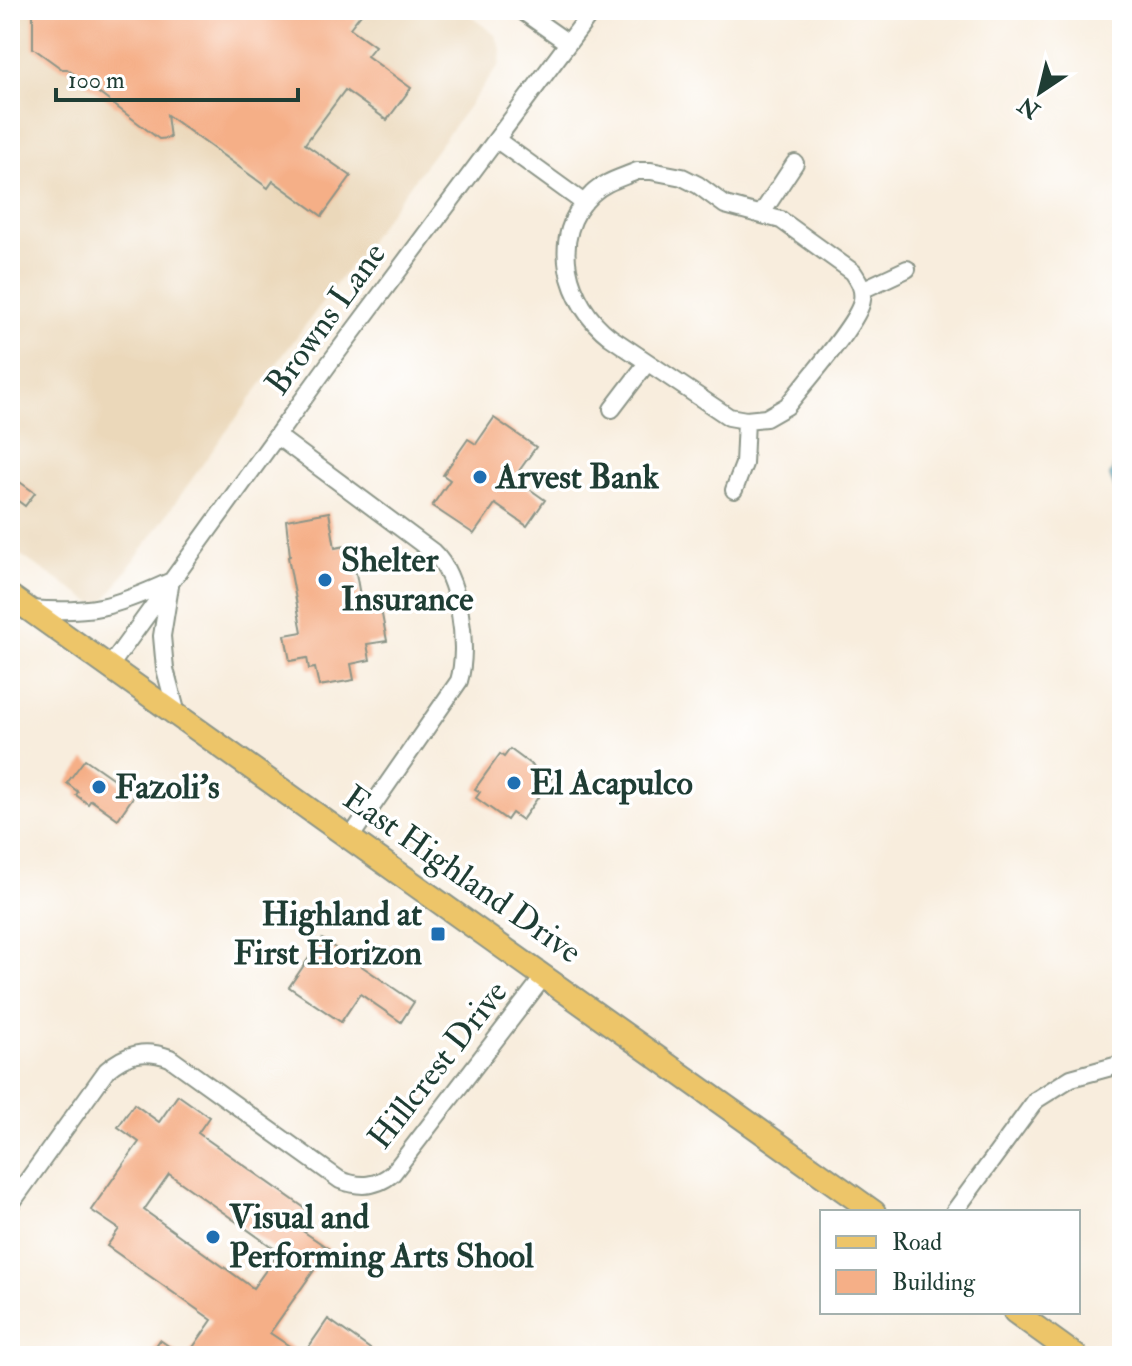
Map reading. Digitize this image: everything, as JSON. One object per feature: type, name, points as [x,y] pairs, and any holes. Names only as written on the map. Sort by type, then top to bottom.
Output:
[{"type":"main road","name":"East Highland Drive","points":[[10,596],[871,1210]]},
{"type":"main road","points":[[1018,1314],[1076,1356]]},
{"type":"street","points":[[521,10],[568,43]]},
{"type":"street","name":"Browns Lane","points":[[110,666],[593,10]]},
{"type":"street","points":[[497,140],[584,203]]},
{"type":"street","points":[[762,213],[795,163]]},
{"type":"street","points":[[637,171],[682,177],[725,205],[762,213],[781,220],[853,272],[862,290],[859,311],[787,406],[766,418],[746,420],[719,413],[593,324],[574,295],[568,275],[567,247],[571,228],[584,203],[603,184],[637,171]]},
{"type":"street","points":[[862,290],[907,269]]},
{"type":"street","points":[[612,409],[647,363]]},
{"type":"street","points":[[734,490],[744,464],[746,420]]},
{"type":"street","points":[[277,436],[433,552],[447,570],[457,594],[463,652],[459,681],[350,838]]},
{"type":"street","points":[[29,609],[65,612],[93,610],[125,602],[171,582]]},
{"type":"street","points":[[171,582],[162,636],[165,669],[177,714]]},
{"type":"street","name":"Hillcrest Drive","points":[[10,1205],[107,1070],[121,1059],[137,1053],[155,1053],[170,1058],[340,1180],[367,1186],[384,1182],[403,1162],[545,975]]},
{"type":"street","points":[[955,1210],[1036,1100],[1071,1078],[1122,1064]]},
{"type":"shaded area","points":[[10,10],[464,10],[495,35],[501,49],[500,64],[217,444],[100,608],[10,548]]},
{"type":"water","points":[[1122,449],[1122,506],[1110,476]]},
{"type":"building","points":[[33,10],[364,10],[350,28],[375,46],[367,56],[411,88],[387,120],[345,90],[305,144],[351,176],[322,216],[273,181],[268,188],[167,115],[170,138],[159,139],[67,69],[62,69],[33,48]]},
{"type":"building","name":"Arvest Bank","points":[[494,418],[536,447],[514,478],[545,500],[527,526],[495,504],[474,534],[432,506],[450,480],[443,475],[468,439],[476,444]]},
{"type":"building","points":[[10,475],[35,493],[25,506],[10,495]]},
{"type":"building","name":"Shelter Insurance","points":[[329,512],[335,548],[351,545],[362,607],[380,604],[387,641],[367,644],[370,660],[351,664],[354,680],[319,686],[315,668],[309,669],[307,658],[290,661],[285,635],[302,632],[288,557],[286,520]]},
{"type":"building","name":"El Acapulco","points":[[510,749],[541,772],[544,770],[553,776],[522,820],[512,813],[507,820],[476,798],[480,792],[475,789],[500,754],[504,757]]},
{"type":"building","name":"Fazoli's","points":[[85,759],[135,794],[118,819],[91,800],[88,804],[67,783]]},
{"type":"building","points":[[322,939],[414,1002],[401,1022],[360,994],[341,1022],[289,987]]},
{"type":"building","points":[[178,1095],[209,1117],[198,1133],[309,1211],[297,1227],[329,1249],[270,1333],[303,1355],[328,1319],[380,1356],[187,1356],[212,1320],[107,1246],[119,1229],[91,1210],[139,1142],[118,1127],[134,1104],[159,1122]],"holes":[[[169,1174],[279,1252],[253,1288],[144,1210]]]},
{"type":"building","points":[[160,1340],[183,1356],[149,1356]]},
{"type":"place","name":"Arvest Bank","points":[[480,477]]},
{"type":"place","name":"Shelter Insurance","points":[[325,580]]},
{"type":"place","name":"El Acapulco","points":[[514,783]]},
{"type":"place","name":"Fazoli's","points":[[99,787]]},
{"type":"place","name":"Highland at First Horizon","points":[[438,934]]},
{"type":"place","name":"Visual and Performing Arts Shool","points":[[213,1237]]}]
